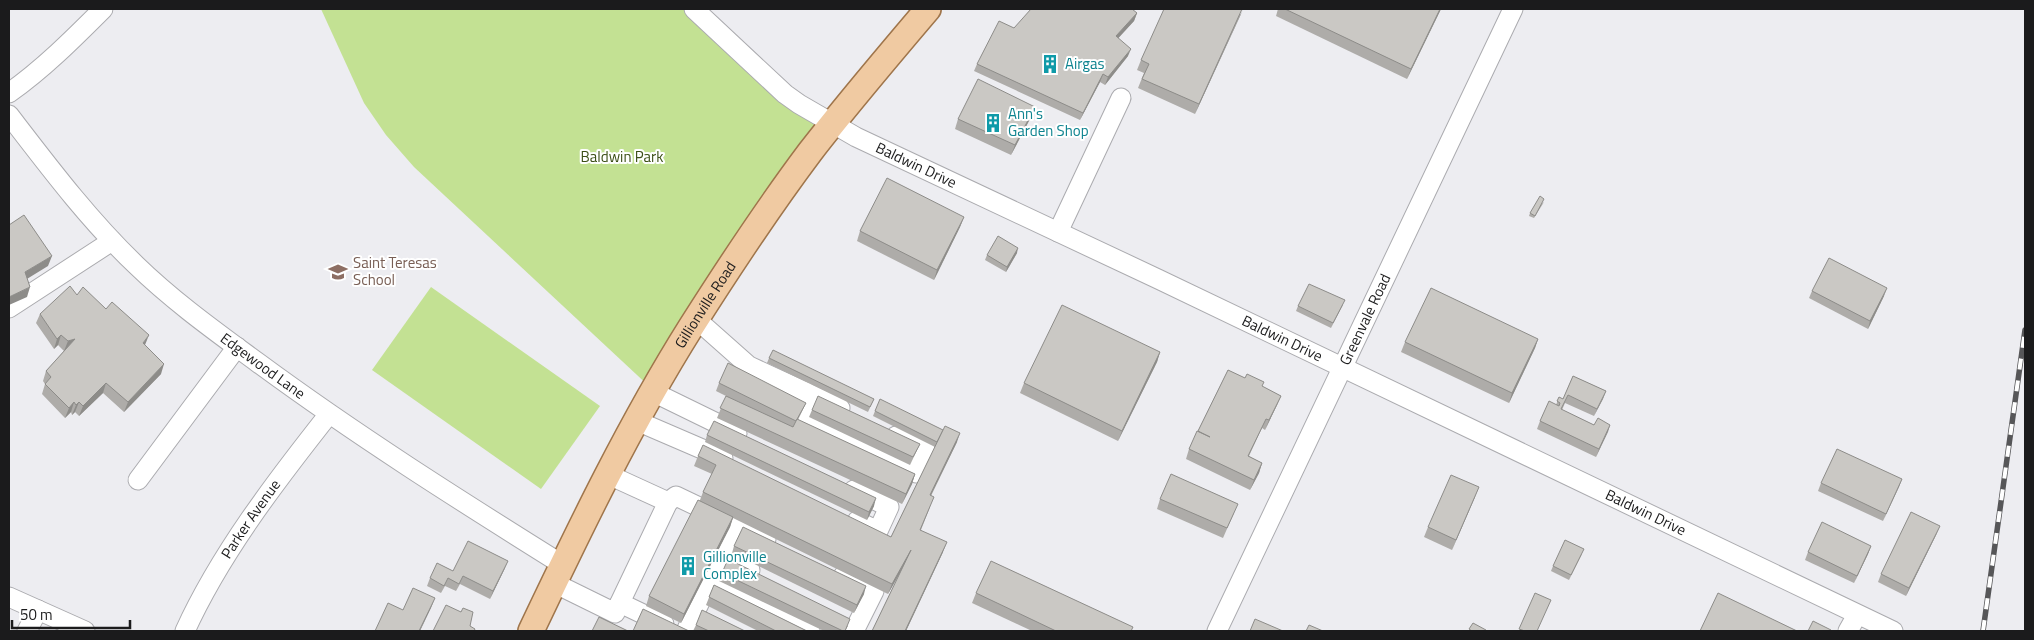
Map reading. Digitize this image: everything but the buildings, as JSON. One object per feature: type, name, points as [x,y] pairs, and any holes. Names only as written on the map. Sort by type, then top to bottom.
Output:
[{"type":"main road","name":"Gillionville Road","points":[[531,631],[558,574],[637,421],[696,319],[751,235],[832,124],[928,9]]},
{"type":"street","points":[[9,93],[72,40],[103,9]]},
{"type":"street","name":"Baldwin Drive","points":[[694,9],[785,94],[832,124],[1893,631]]},
{"type":"street","name":"Greenvale Road","points":[[1217,631],[1513,9]]},
{"type":"street","points":[[1058,232],[1121,98]]},
{"type":"street","name":"Edgewood Lane","points":[[9,115],[69,192],[112,241],[182,307],[329,414],[616,613],[620,603]]},
{"type":"street","points":[[9,308],[112,241]]},
{"type":"street","points":[[696,319],[749,366],[858,417]]},
{"type":"street","points":[[138,480],[237,347]]},
{"type":"street","points":[[653,392],[750,439]]},
{"type":"street","points":[[806,392],[806,422],[916,473],[926,451],[883,430]]},
{"type":"street","name":"Parker Avenue","points":[[184,631],[198,603],[234,542],[329,414]]},
{"type":"street","points":[[683,440],[697,414]]},
{"type":"street","points":[[637,421],[738,465]]},
{"type":"street","points":[[609,475],[668,502]]},
{"type":"street","points":[[837,482],[889,507],[878,531],[843,514]]},
{"type":"street","points":[[678,631],[620,603],[668,502],[676,496],[780,546]]},
{"type":"street","points":[[686,631],[704,613],[709,583],[737,525]]},
{"type":"street","points":[[722,556],[765,577]]},
{"type":"street","points":[[831,570],[874,591],[856,627],[841,614]]},
{"type":"street","points":[[709,583],[810,631]]},
{"type":"street","points":[[9,597],[85,631]]},
{"type":"street","points":[[27,631],[38,610]]},
{"type":"street","points":[[1848,631],[1857,614]]},
{"type":"green space","name":"Baldwin Park","points":[[321,9],[691,9],[830,124],[652,389],[414,167],[386,135],[364,103]]},
{"type":"green space","points":[[431,287],[600,406],[541,489],[372,370]]},
{"type":"railway","points":[[1983,631],[2025,330]]},
{"type":"place","name":"Airgas","points":[[1050,64]]},
{"type":"place","name":"Ann's Garden Shop","points":[[993,123]]},
{"type":"place","name":"Saint Teresas School","points":[[338,272]]},
{"type":"place","name":"Gillionville Complex","points":[[688,566]]}]
